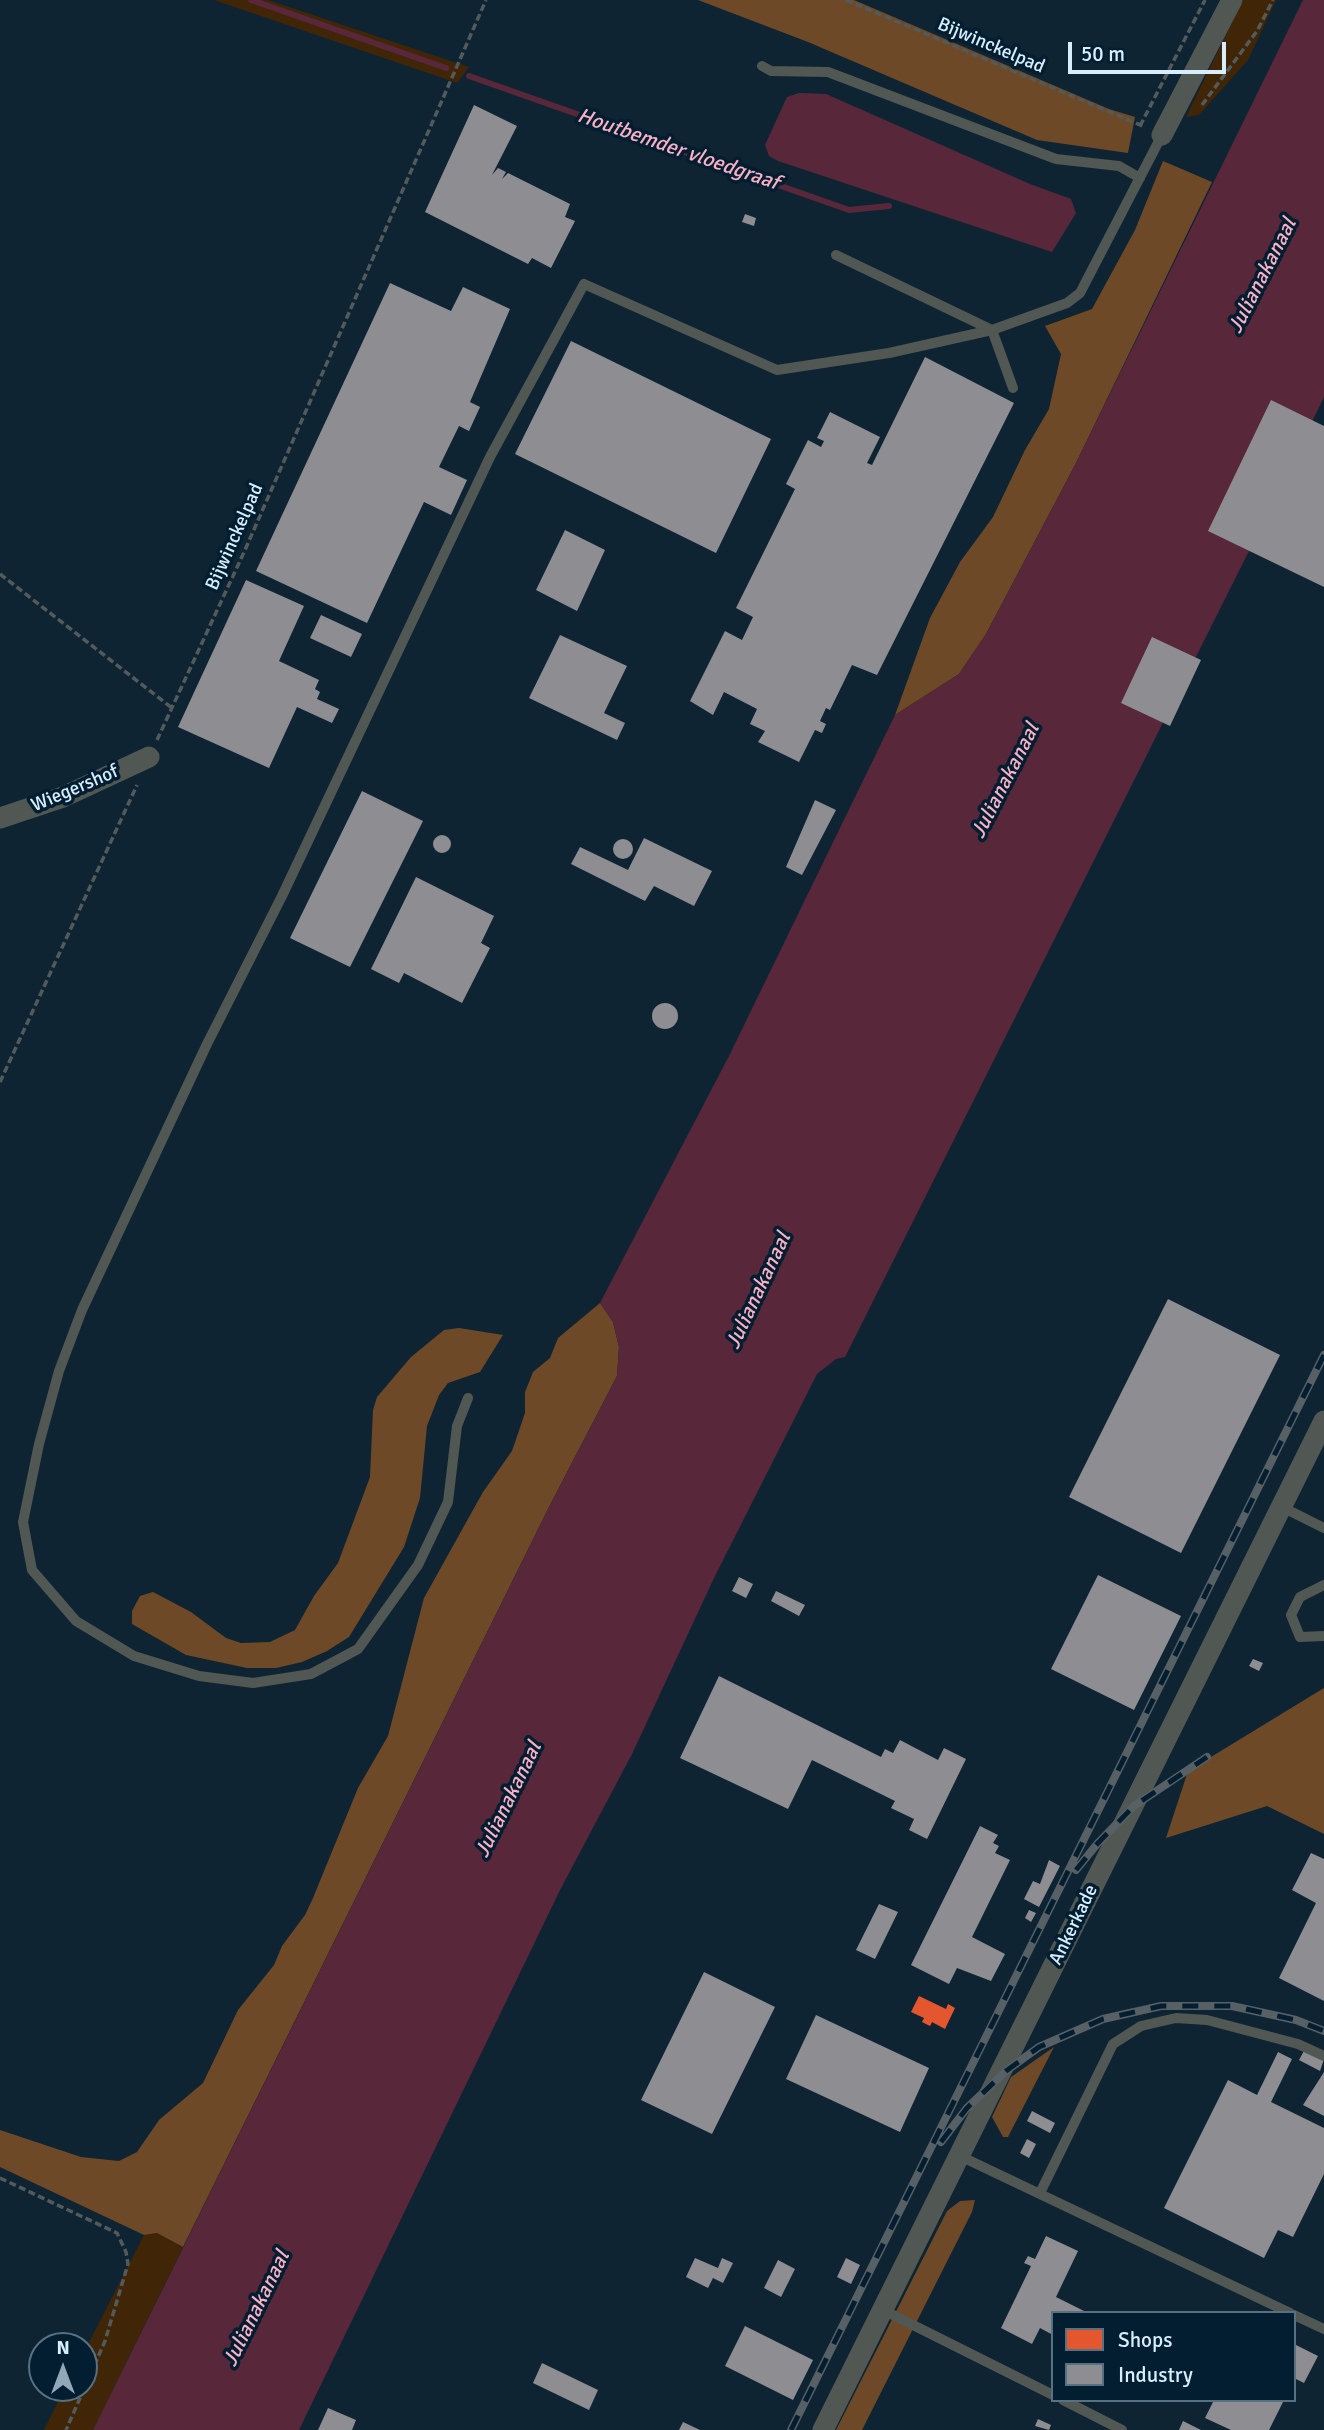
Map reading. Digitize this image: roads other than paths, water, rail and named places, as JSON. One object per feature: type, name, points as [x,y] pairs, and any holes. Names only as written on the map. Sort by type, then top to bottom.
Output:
[{"type":"street","points":[[1163,135],[1232,0]]},
{"type":"street","name":"Wiegershof","points":[[0,818],[63,797],[149,757]]},
{"type":"street","name":"Ankerkade","points":[[823,2430],[1324,1421]]},
{"type":"lane","points":[[762,66],[771,71],[828,72],[1056,159],[1119,166],[1139,178]]},
{"type":"lane","points":[[468,1398],[457,1426],[448,1502],[418,1565],[358,1649],[311,1674],[253,1683],[199,1676],[134,1656],[76,1621],[32,1570],[23,1522],[46,1419],[82,1310],[484,469],[584,284],[777,369],[889,353],[992,330],[1067,303],[1080,293],[1163,135]]},
{"type":"lane","points":[[836,255],[992,330],[1013,388]]},
{"type":"lane","points":[[1282,1507],[1324,1528]]},
{"type":"lane","points":[[1324,1585],[1300,1597],[1291,1615],[1300,1637],[1324,1636]]},
{"type":"lane","points":[[1040,2193],[1112,2044],[1141,2026],[1176,2018],[1207,2020],[1298,2044],[1324,2056]]},
{"type":"lane","points":[[960,2156],[1286,2311]]},
{"type":"lane","points":[[883,2311],[1051,2394]]},
{"type":"lane","points":[[1296,2316],[1324,2329]]},
{"type":"lane","points":[[1067,2402],[1122,2430]]},
{"type":"water","name":"Julianakanaal","points":[[1303,0],[1324,0],[1324,397],[1246,557],[845,1357],[836,1359],[817,1374],[714,1578],[632,1754],[560,1890],[299,2430],[93,2430],[550,1505],[617,1376],[619,1347],[613,1322],[600,1303],[729,1056],[895,715],[959,674],[986,634],[1076,463]]},
{"type":"water","points":[[799,93],[826,94],[1030,184],[1071,199],[1076,213],[1052,252],[778,161],[769,156],[765,145],[787,97]]},
{"type":"waterway","name":"Houtbemder vloedgraaf","points":[[251,0],[446,68]]},
{"type":"waterway","name":"Houtbemder vloedgraaf","points":[[469,76],[849,210],[889,206]]},
{"type":"railway","points":[[791,2430],[1324,1355]]},
{"type":"railway","points":[[1076,1870],[1134,1806],[1207,1757]]},
{"type":"railway","points":[[941,2142],[967,2108],[1006,2071],[1039,2047],[1103,2019],[1161,2006],[1232,2006],[1296,2020],[1324,2031]]}]
